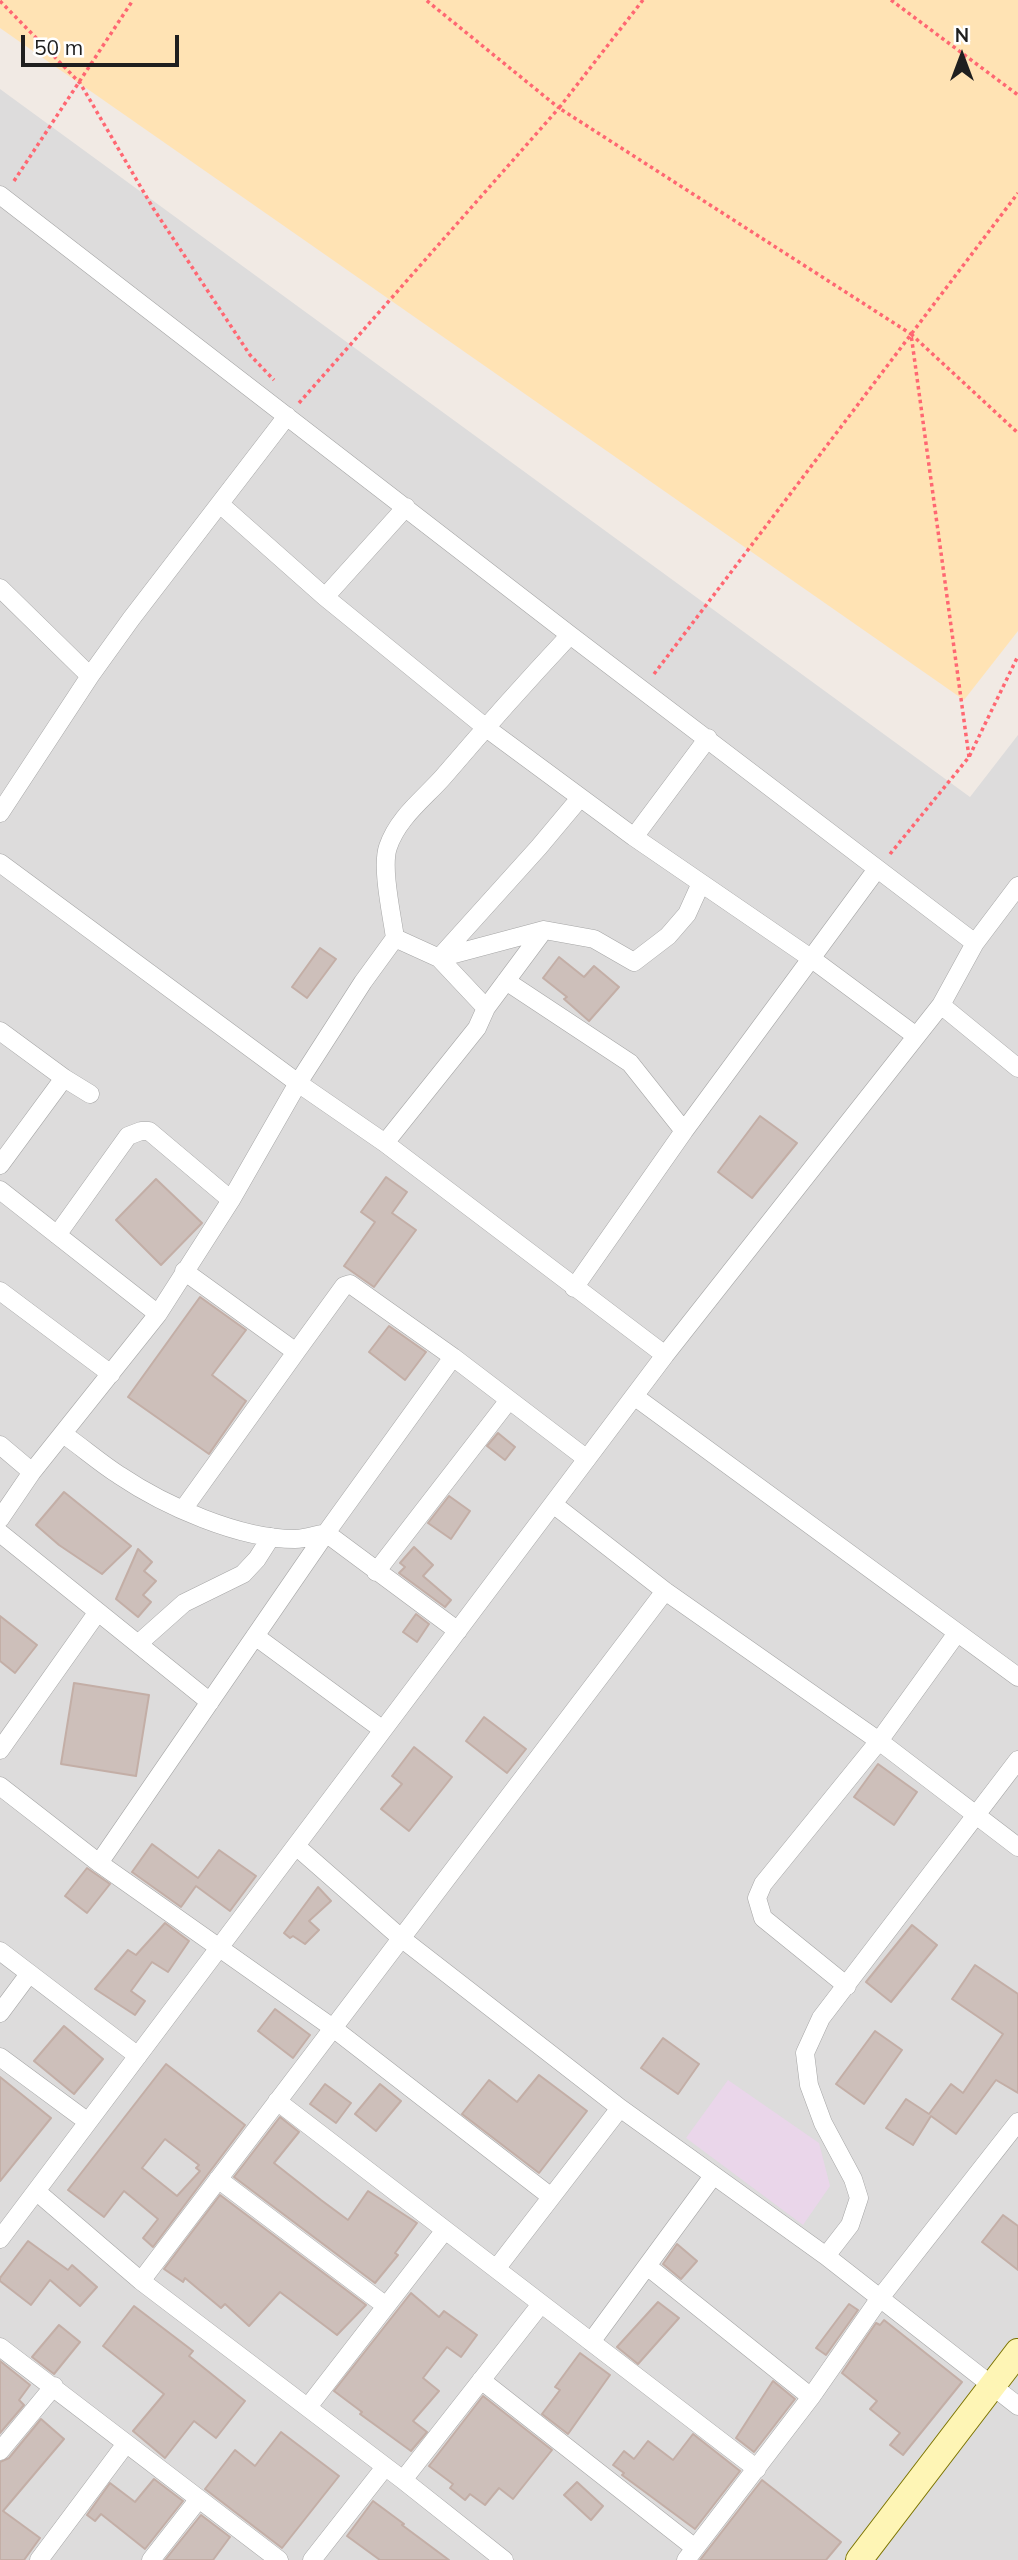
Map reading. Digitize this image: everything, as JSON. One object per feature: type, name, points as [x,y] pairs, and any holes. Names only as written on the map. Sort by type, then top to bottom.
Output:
[{"type":"street","points":[[2,197],[975,943]]},
{"type":"street","points":[[0,813],[90,676],[287,416]]},
{"type":"street","points":[[221,505],[325,597],[485,727],[634,837],[812,959],[916,1036]]},
{"type":"street","points":[[325,597],[406,507]]},
{"type":"street","points":[[0,588],[90,676]]},
{"type":"street","points":[[0,1519],[32,1472],[158,1314],[231,1200],[298,1083],[363,982],[395,938],[386,868],[388,848],[398,828],[420,799],[442,779],[485,727],[570,635]]},
{"type":"street","points":[[634,837],[708,738]]},
{"type":"street","points":[[439,958],[540,847],[580,798]]},
{"type":"street","points":[[0,863],[298,1083],[385,1143],[665,1355]]},
{"type":"street","points":[[574,1288],[684,1132],[877,869]]},
{"type":"street","points":[[439,958],[544,930],[594,940],[634,962],[668,936],[687,914],[701,883]]},
{"type":"street","points":[[0,2239],[665,1355],[941,1005],[975,943],[1018,886]]},
{"type":"street","points":[[385,1143],[478,1028],[486,1008],[544,930]]},
{"type":"street","points":[[395,938],[439,958],[486,1008]]},
{"type":"street","points":[[506,981],[630,1063],[684,1132]]},
{"type":"street","points":[[941,1005],[1018,1068]]},
{"type":"street","points":[[0,1031],[90,1094]]},
{"type":"street","points":[[0,1165],[64,1078]]},
{"type":"street","points":[[57,1235],[128,1136],[141,1131],[149,1132],[231,1200]]},
{"type":"street","points":[[0,1190],[158,1314]]},
{"type":"street","points":[[184,1271],[296,1352]]},
{"type":"street","points":[[184,1508],[344,1286],[350,1284],[453,1357],[587,1459]]},
{"type":"street","points":[[0,1291],[111,1374]]},
{"type":"street","points":[[99,1863],[326,1532],[453,1357]]},
{"type":"street","points":[[634,1396],[1018,1677]]},
{"type":"street","points":[[376,1572],[509,1400]]},
{"type":"street","points":[[63,1434],[133,1484],[233,1529],[297,1539],[326,1532]]},
{"type":"street","points":[[0,1445],[32,1472]]},
{"type":"street","points":[[553,1504],[665,1591],[878,1741],[1018,1847]]},
{"type":"street","points":[[326,1532],[457,1631]]},
{"type":"street","points":[[0,1533],[210,1702]]},
{"type":"street","points":[[139,1643],[184,1603],[243,1574],[257,1559],[271,1537]]},
{"type":"street","points":[[141,2281],[665,1591]]},
{"type":"street","points":[[0,1751],[97,1613]]},
{"type":"street","points":[[847,1986],[763,1918],[757,1898],[763,1884],[878,1741],[957,1633]]},
{"type":"street","points":[[255,1636],[383,1730]]},
{"type":"street","points":[[826,2256],[850,2225],[859,2198],[853,2179],[823,2123],[809,2085],[805,2053],[821,2018],[1018,1760]]},
{"type":"street","points":[[0,1786],[99,1863],[333,2028],[550,2196]]},
{"type":"street","points":[[296,1846],[401,1938],[620,2108],[826,2256],[1018,2406]]},
{"type":"street","points":[[0,1951],[138,2056]]},
{"type":"street","points":[[0,2013],[29,1974]]},
{"type":"street","points":[[0,2057],[88,2122]]},
{"type":"street","points":[[277,2101],[757,2469]]},
{"type":"street","points":[[496,2269],[620,2108]]},
{"type":"street","points":[[481,2380],[691,2554],[811,2397],[880,2298],[1018,2122]]},
{"type":"street","points":[[591,2342],[713,2176]]},
{"type":"street","points":[[218,2179],[386,2306]]},
{"type":"street","points":[[36,2191],[141,2281],[504,2560]]},
{"type":"street","points":[[308,2407],[445,2230]]},
{"type":"street","points":[[647,2266],[811,2397]]},
{"type":"street","points":[[403,2480],[541,2304]]},
{"type":"street","points":[[0,2347],[279,2560]]},
{"type":"street","points":[[859,2560],[1018,2352]]},
{"type":"street","points":[[0,2451],[54,2386]]},
{"type":"street","points":[[39,2560],[125,2445]]},
{"type":"street","points":[[312,2560],[385,2467]]},
{"type":"street","points":[[151,2560],[198,2500]]},
{"type":"path","points":[[2,197],[80,83],[132,0]]},
{"type":"path","points":[[426,0],[559,108],[911,334],[1018,433]]},
{"type":"path","points":[[287,416],[559,108],[643,0]]},
{"type":"path","points":[[891,0],[1018,95]]},
{"type":"path","points":[[0,1],[80,83],[153,208],[242,344],[278,384]]},
{"type":"path","points":[[643,690],[1018,193]]},
{"type":"path","points":[[911,334],[970,757]]},
{"type":"path","points":[[877,869],[970,757],[1018,656]]},
{"type":"shaded area","points":[[0,89],[970,797],[1018,735],[1018,2560],[0,2560]]},
{"type":"shaded area","points":[[728,2080],[819,2143],[830,2186],[803,2225],[686,2138]]},
{"type":"sand","points":[[0,0],[1018,0],[1018,631],[964,700],[0,28]]},
{"type":"building","points":[[320,948],[336,959],[307,998],[292,987]]},
{"type":"building","points":[[559,957],[584,977],[594,966],[619,987],[589,1021],[564,999],[567,997],[543,978]]},
{"type":"building","points":[[760,1116],[797,1143],[752,1198],[718,1172]]},
{"type":"building","points":[[386,1177],[407,1192],[392,1213],[416,1230],[374,1287],[344,1266],[375,1222],[361,1212]]},
{"type":"building","points":[[156,1179],[202,1223],[161,1265],[116,1220]]},
{"type":"building","points":[[200,1297],[246,1330],[212,1375],[246,1401],[209,1454],[128,1397]]},
{"type":"building","points":[[389,1326],[426,1352],[405,1380],[369,1352]]},
{"type":"building","points":[[498,1433],[515,1447],[505,1460],[487,1446]]},
{"type":"building","points":[[64,1492],[131,1546],[102,1574],[59,1545],[36,1525]]},
{"type":"building","points":[[449,1496],[470,1511],[451,1539],[428,1523]]},
{"type":"building","points":[[414,1547],[433,1565],[423,1576],[451,1600],[445,1607],[399,1573],[405,1567],[400,1563]]},
{"type":"building","points":[[138,1549],[152,1562],[144,1571],[156,1581],[143,1595],[151,1602],[138,1617],[116,1599]]},
{"type":"building","points":[[416,1614],[429,1624],[417,1642],[403,1632]]},
{"type":"building","points":[[0,1616],[37,1645],[15,1673],[0,1661]]},
{"type":"building","points":[[74,1683],[149,1695],[136,1776],[61,1764]]},
{"type":"building","points":[[484,1717],[526,1749],[507,1773],[466,1741]]},
{"type":"building","points":[[414,1747],[452,1777],[409,1831],[381,1809],[402,1784],[392,1776]]},
{"type":"building","points":[[878,1764],[917,1792],[894,1825],[854,1797]]},
{"type":"building","points":[[152,1844],[198,1878],[219,1850],[256,1876],[230,1911],[196,1886],[181,1907],[132,1872]]},
{"type":"building","points":[[87,1868],[110,1884],[87,1913],[65,1896]]},
{"type":"building","points":[[318,1887],[331,1901],[309,1921],[319,1930],[305,1944],[284,1933]]},
{"type":"building","points":[[165,1923],[189,1941],[168,1972],[152,1962],[131,1991],[145,2001],[135,2015],[95,1989],[128,1950],[136,1955]]},
{"type":"building","points":[[912,1925],[937,1945],[891,2002],[866,1982]]},
{"type":"building","points":[[975,1965],[1018,1994],[1018,2093],[996,2080],[956,2134],[931,2116],[913,2145],[886,2128],[906,2099],[929,2114],[951,2084],[963,2093],[1003,2034],[952,1999]]},
{"type":"building","points":[[275,2009],[310,2035],[293,2058],[258,2031]]},
{"type":"building","points":[[64,2026],[103,2059],[74,2094],[34,2061]]},
{"type":"building","points":[[875,2031],[902,2050],[864,2104],[836,2084]]},
{"type":"building","points":[[663,2038],[699,2064],[678,2094],[641,2068]]},
{"type":"building","points":[[166,2064],[245,2125],[153,2247],[143,2238],[158,2219],[124,2191],[104,2217],[68,2190]],"holes":[[[165,2139],[199,2165],[196,2168],[200,2171],[177,2196],[142,2168]]]},
{"type":"building","points":[[539,2075],[587,2111],[539,2173],[462,2114],[489,2080],[517,2102]]},
{"type":"building","points":[[0,2077],[51,2118],[0,2181]]},
{"type":"building","points":[[325,2084],[351,2103],[336,2123],[310,2104]]},
{"type":"building","points":[[380,2084],[401,2101],[376,2131],[355,2114]]},
{"type":"building","points":[[280,2117],[299,2132],[274,2163],[321,2200],[348,2220],[368,2191],[417,2223],[395,2253],[398,2255],[375,2283],[234,2177]]},
{"type":"building","points":[[220,2195],[366,2305],[337,2335],[280,2292],[249,2326],[225,2304],[221,2308],[185,2278],[183,2282],[164,2269]]},
{"type":"building","points":[[1003,2215],[1018,2226],[1018,2270],[982,2242]]},
{"type":"building","points":[[28,2241],[68,2270],[72,2265],[97,2287],[80,2306],[50,2280],[31,2305],[0,2281]]},
{"type":"building","points":[[677,2244],[697,2261],[681,2279],[663,2264]]},
{"type":"building","points":[[411,2293],[439,2317],[444,2311],[477,2335],[461,2357],[447,2347],[423,2378],[439,2391],[413,2421],[427,2432],[411,2451],[360,2414],[362,2412],[334,2391]]},
{"type":"building","points":[[658,2302],[679,2318],[638,2364],[617,2347]]},
{"type":"building","points":[[849,2304],[858,2310],[826,2355],[816,2348]]},
{"type":"building","points":[[134,2306],[193,2351],[189,2356],[245,2401],[216,2438],[194,2421],[165,2458],[133,2431],[164,2394],[103,2346]]},
{"type":"building","points":[[884,2320],[962,2382],[903,2455],[890,2445],[900,2433],[870,2409],[877,2401],[842,2373],[876,2323],[880,2325]]},
{"type":"building","points":[[59,2325],[80,2342],[54,2374],[32,2357]]},
{"type":"building","points":[[580,2353],[610,2375],[568,2434],[542,2414],[560,2390],[555,2387]]},
{"type":"building","points":[[0,2361],[30,2385],[19,2400],[24,2405],[0,2433]]},
{"type":"building","points":[[773,2381],[795,2399],[754,2452],[736,2438]]},
{"type":"building","points":[[483,2396],[552,2450],[513,2499],[499,2488],[485,2505],[470,2494],[465,2500],[450,2488],[453,2484],[429,2466]]},
{"type":"building","points":[[41,2419],[64,2439],[3,2511],[40,2538],[24,2560],[0,2560],[0,2462],[9,2458]]},
{"type":"building","points":[[281,2432],[339,2476],[282,2548],[205,2489],[235,2450],[255,2466]]},
{"type":"building","points":[[693,2434],[740,2471],[695,2529],[622,2475],[624,2473],[613,2465],[624,2451],[634,2459],[648,2441],[673,2460]]},
{"type":"building","points":[[154,2479],[183,2501],[145,2549],[101,2514],[95,2521],[87,2515],[110,2483],[135,2502]]},
{"type":"building","points":[[762,2480],[841,2542],[826,2560],[700,2560]]},
{"type":"building","points":[[577,2482],[603,2506],[591,2520],[564,2495]]},
{"type":"building","points":[[373,2501],[449,2560],[380,2560],[347,2536]]},
{"type":"building","points":[[201,2515],[230,2537],[213,2560],[165,2560]]}]
